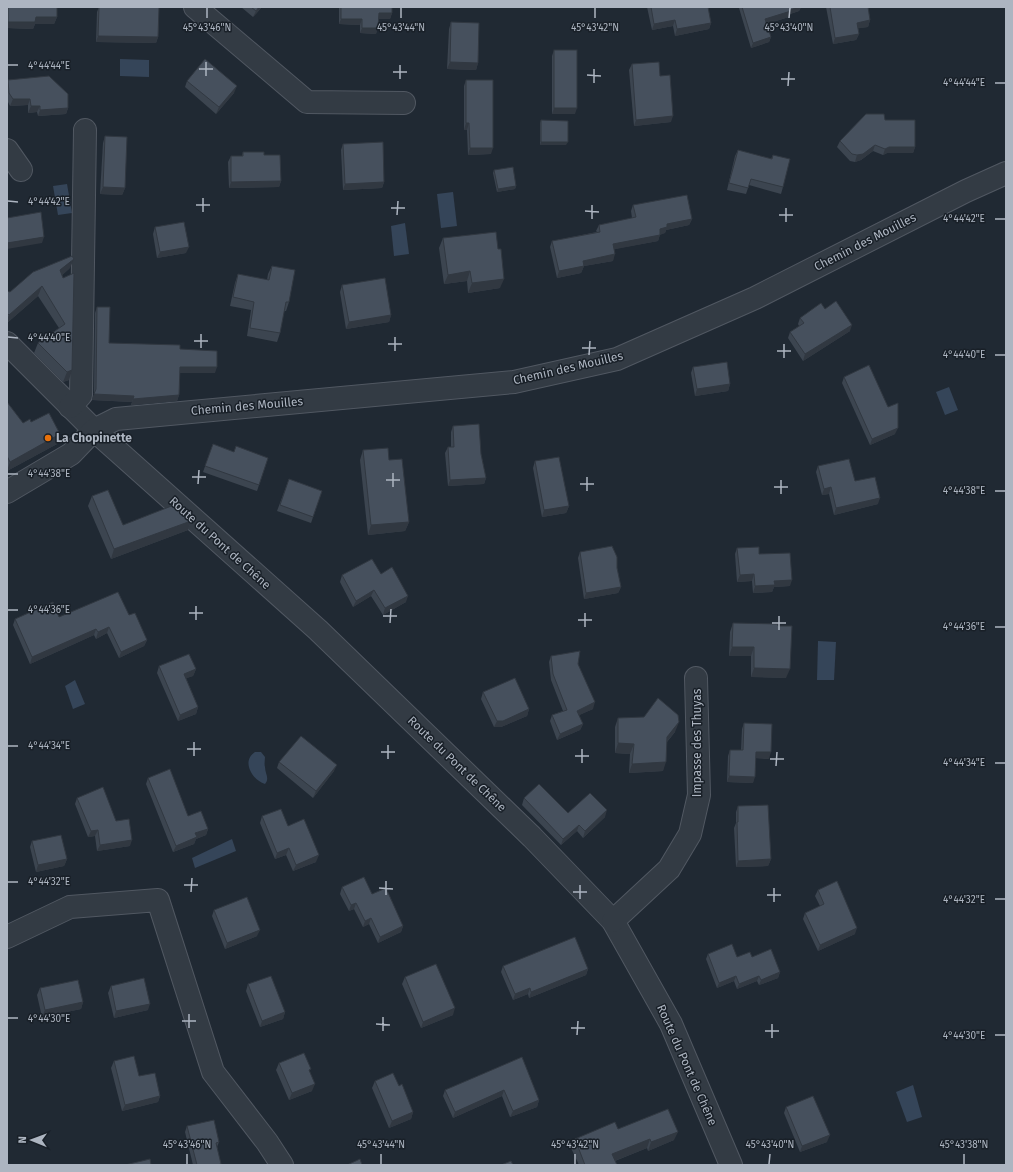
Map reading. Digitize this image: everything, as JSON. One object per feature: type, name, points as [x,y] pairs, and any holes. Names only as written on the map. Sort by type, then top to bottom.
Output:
[{"type":"street","points":[[195,7],[307,102],[404,104]]},
{"type":"street","points":[[70,407],[80,395],[85,130]]},
{"type":"street","points":[[7,150],[21,170]]},
{"type":"street","name":"Chemin des Mouilles","points":[[7,492],[71,454],[94,430],[116,419],[514,382],[617,359],[755,298],[966,191],[1006,173]]},
{"type":"street","name":"Route du Pont de Chêne","points":[[7,343],[94,430],[318,630],[532,837],[613,921],[671,1024],[731,1165]]},
{"type":"street","name":"Impasse des Thuyas","points":[[613,921],[669,869],[690,834],[699,795],[696,678]]},
{"type":"street","points":[[7,938],[70,907],[158,900],[213,1072],[267,1142],[282,1165]]},
{"type":"water","points":[[120,59],[149,60],[149,77],[120,76]]},
{"type":"water","points":[[67,184],[72,213],[58,215],[53,186]]},
{"type":"water","points":[[453,192],[457,226],[441,228],[437,194]]},
{"type":"water","points":[[405,223],[409,254],[394,256],[391,226]]},
{"type":"water","points":[[949,387],[958,410],[945,415],[936,392]]},
{"type":"water","points":[[818,641],[836,642],[834,680],[817,680]]},
{"type":"water","points":[[75,680],[85,704],[73,709],[65,686]]},
{"type":"water","points":[[255,752],[261,752],[265,757],[267,778],[265,784],[256,779],[250,770],[249,760]]},
{"type":"water","points":[[232,839],[236,851],[195,868],[192,858]]},
{"type":"water","points":[[913,1085],[922,1117],[907,1122],[896,1092]]},
{"type":"building","points":[[7,7],[57,7],[57,17],[36,17],[35,22],[8,22]]},
{"type":"building","points":[[99,7],[159,7],[158,37],[98,36]]},
{"type":"building","points":[[251,7],[259,7],[256,11]]},
{"type":"building","points":[[341,7],[392,7],[392,13],[379,13],[378,28],[362,28],[362,19],[341,19]]},
{"type":"building","points":[[651,7],[708,7],[711,23],[677,29],[675,20],[654,24]]},
{"type":"building","points":[[742,7],[798,7],[790,10],[791,11],[765,19],[771,37],[753,43]]},
{"type":"building","points":[[830,7],[868,7],[870,20],[857,23],[859,34],[835,38]]},
{"type":"building","points":[[451,22],[479,23],[478,63],[450,62]]},
{"type":"building","points":[[554,50],[577,50],[577,108],[554,108]]},
{"type":"building","points":[[205,59],[237,86],[219,107],[187,81]]},
{"type":"building","points":[[659,62],[660,76],[670,75],[673,116],[636,120],[632,64]]},
{"type":"building","points":[[49,76],[68,94],[68,108],[40,110],[40,106],[31,106],[30,99],[13,99],[9,93],[8,80]]},
{"type":"building","points":[[466,80],[493,80],[493,148],[470,148],[469,123],[466,123]]},
{"type":"building","points":[[866,114],[884,114],[885,120],[915,120],[915,147],[889,147],[885,149],[875,145],[863,154],[852,154],[840,141]]},
{"type":"building","points":[[541,120],[568,121],[568,142],[541,142]]},
{"type":"building","points":[[105,136],[127,137],[125,188],[103,187]]},
{"type":"building","points":[[383,142],[384,182],[345,184],[343,144]]},
{"type":"building","points":[[738,150],[772,159],[773,155],[790,159],[783,187],[751,179],[748,188],[729,183]]},
{"type":"building","points":[[243,152],[264,152],[264,155],[280,155],[281,181],[231,182],[231,156],[243,156]]},
{"type":"building","points":[[513,167],[516,186],[498,189],[494,170]]},
{"type":"building","points":[[687,195],[692,219],[667,224],[667,227],[660,229],[660,235],[613,244],[615,254],[583,261],[584,266],[559,271],[552,241],[600,232],[599,225],[636,217],[633,205]]},
{"type":"building","points":[[41,212],[44,237],[7,243],[7,218]]},
{"type":"building","points":[[184,222],[189,247],[160,252],[155,227]]},
{"type":"building","points":[[496,232],[498,249],[501,249],[504,279],[472,283],[470,271],[448,275],[443,238]]},
{"type":"building","points":[[72,256],[74,259],[60,270],[63,278],[74,273],[72,370],[67,372],[38,343],[65,324],[42,286],[9,315],[7,313],[7,291],[10,292],[33,272]]},
{"type":"building","points":[[272,266],[295,270],[289,302],[286,302],[280,333],[250,328],[254,302],[233,297],[238,274],[269,280]]},
{"type":"building","points":[[385,278],[391,315],[349,322],[342,285]]},
{"type":"building","points":[[836,301],[852,325],[805,354],[790,332],[804,323],[800,318],[821,303],[825,309]]},
{"type":"building","points":[[97,307],[110,307],[109,343],[180,345],[180,349],[217,351],[217,367],[180,367],[179,395],[133,399],[134,396],[94,394],[96,389]]},
{"type":"building","points":[[727,362],[730,384],[697,389],[693,367]]},
{"type":"building","points":[[869,365],[888,407],[898,403],[898,428],[872,439],[844,377]]},
{"type":"building","points":[[7,402],[23,423],[30,419],[31,422],[49,413],[60,434],[10,462],[7,456]]},
{"type":"building","points":[[479,424],[481,454],[486,478],[450,480],[448,447],[454,447],[453,426]]},
{"type":"building","points":[[213,444],[234,452],[236,446],[268,458],[259,485],[205,466]]},
{"type":"building","points":[[388,448],[389,460],[402,459],[409,522],[371,525],[363,450]]},
{"type":"building","points":[[559,457],[569,506],[544,510],[535,461]]},
{"type":"building","points":[[849,459],[855,481],[875,477],[880,498],[836,508],[831,487],[824,489],[818,466]]},
{"type":"building","points":[[289,479],[322,491],[313,517],[280,505]]},
{"type":"building","points":[[108,490],[123,525],[174,505],[191,521],[114,549],[92,496]]},
{"type":"building","points":[[612,546],[617,557],[617,568],[621,587],[586,593],[580,552]]},
{"type":"building","points":[[759,547],[759,554],[790,553],[792,580],[774,581],[775,585],[755,586],[754,574],[740,575],[737,548]]},
{"type":"building","points":[[372,559],[381,574],[392,567],[408,596],[385,608],[374,590],[356,601],[342,575]]},
{"type":"building","points":[[118,592],[129,615],[135,613],[147,640],[121,652],[109,627],[98,632],[96,629],[32,657],[15,619],[53,602],[59,617]]},
{"type":"building","points":[[733,623],[778,624],[778,626],[792,626],[790,669],[754,668],[754,647],[732,647]]},
{"type":"building","points":[[580,651],[578,664],[595,702],[577,711],[583,724],[560,734],[552,715],[567,710],[553,674],[551,656]]},
{"type":"building","points":[[189,654],[196,669],[184,674],[198,707],[180,715],[159,666]]},
{"type":"building","points":[[515,678],[529,709],[503,721],[497,721],[483,692]]},
{"type":"building","points":[[658,698],[678,715],[679,722],[667,737],[666,762],[632,764],[634,744],[618,743],[618,718],[644,717]]},
{"type":"building","points":[[744,723],[772,724],[771,752],[756,752],[755,777],[729,776],[730,750],[743,750]]},
{"type":"building","points":[[301,736],[337,765],[316,791],[279,762]]},
{"type":"building","points":[[170,769],[188,816],[201,811],[208,829],[195,833],[197,837],[176,846],[148,778]]},
{"type":"building","points":[[539,784],[568,813],[590,793],[607,810],[585,831],[579,825],[563,839],[524,798]]},
{"type":"building","points":[[103,787],[116,821],[129,819],[132,840],[100,845],[98,830],[91,831],[77,798]]},
{"type":"building","points":[[768,805],[771,859],[738,861],[738,806]]},
{"type":"building","points":[[281,809],[288,826],[304,819],[319,855],[296,865],[289,848],[277,853],[262,816]]},
{"type":"building","points":[[61,835],[67,859],[38,865],[32,841]]},
{"type":"building","points":[[364,877],[372,894],[386,888],[403,926],[380,937],[371,918],[365,921],[356,903],[351,905],[342,887]]},
{"type":"building","points":[[837,881],[857,928],[820,945],[805,913],[824,904],[818,890]]},
{"type":"building","points":[[247,897],[260,930],[227,943],[214,910]]},
{"type":"building","points":[[575,937],[588,969],[531,992],[530,988],[515,994],[503,966]]},
{"type":"building","points":[[732,944],[737,957],[750,952],[752,957],[771,949],[780,972],[761,980],[759,976],[739,984],[736,976],[719,983],[708,954]]},
{"type":"building","points":[[436,964],[455,1008],[423,1022],[405,977]]},
{"type":"building","points":[[271,976],[285,1012],[262,1021],[248,984]]},
{"type":"building","points":[[144,978],[150,1004],[116,1011],[111,986]]},
{"type":"building","points":[[78,980],[83,1002],[45,1010],[40,988]]},
{"type":"building","points":[[304,1053],[311,1069],[309,1070],[315,1084],[292,1093],[279,1063]]},
{"type":"building","points":[[134,1056],[139,1076],[155,1073],[160,1096],[125,1105],[114,1061]]},
{"type":"building","points":[[522,1057],[539,1100],[513,1111],[504,1090],[455,1112],[445,1090]]},
{"type":"building","points":[[393,1073],[399,1086],[402,1084],[413,1112],[392,1121],[375,1081]]},
{"type":"building","points":[[813,1096],[830,1135],[802,1146],[786,1107]]},
{"type":"building","points":[[668,1109],[678,1132],[651,1142],[650,1139],[612,1154],[617,1165],[585,1165],[575,1139],[615,1122],[618,1129]]},
{"type":"building","points":[[214,1120],[219,1142],[216,1143],[221,1164],[197,1165],[187,1126]]},
{"type":"building","points":[[150,1159],[151,1165],[125,1165]]},
{"type":"building","points":[[360,1159],[362,1165],[347,1165]]},
{"type":"building","points":[[511,1161],[513,1165],[501,1165]]},
{"type":"place","name":"La Chopinette","points":[[48,438]]}]
